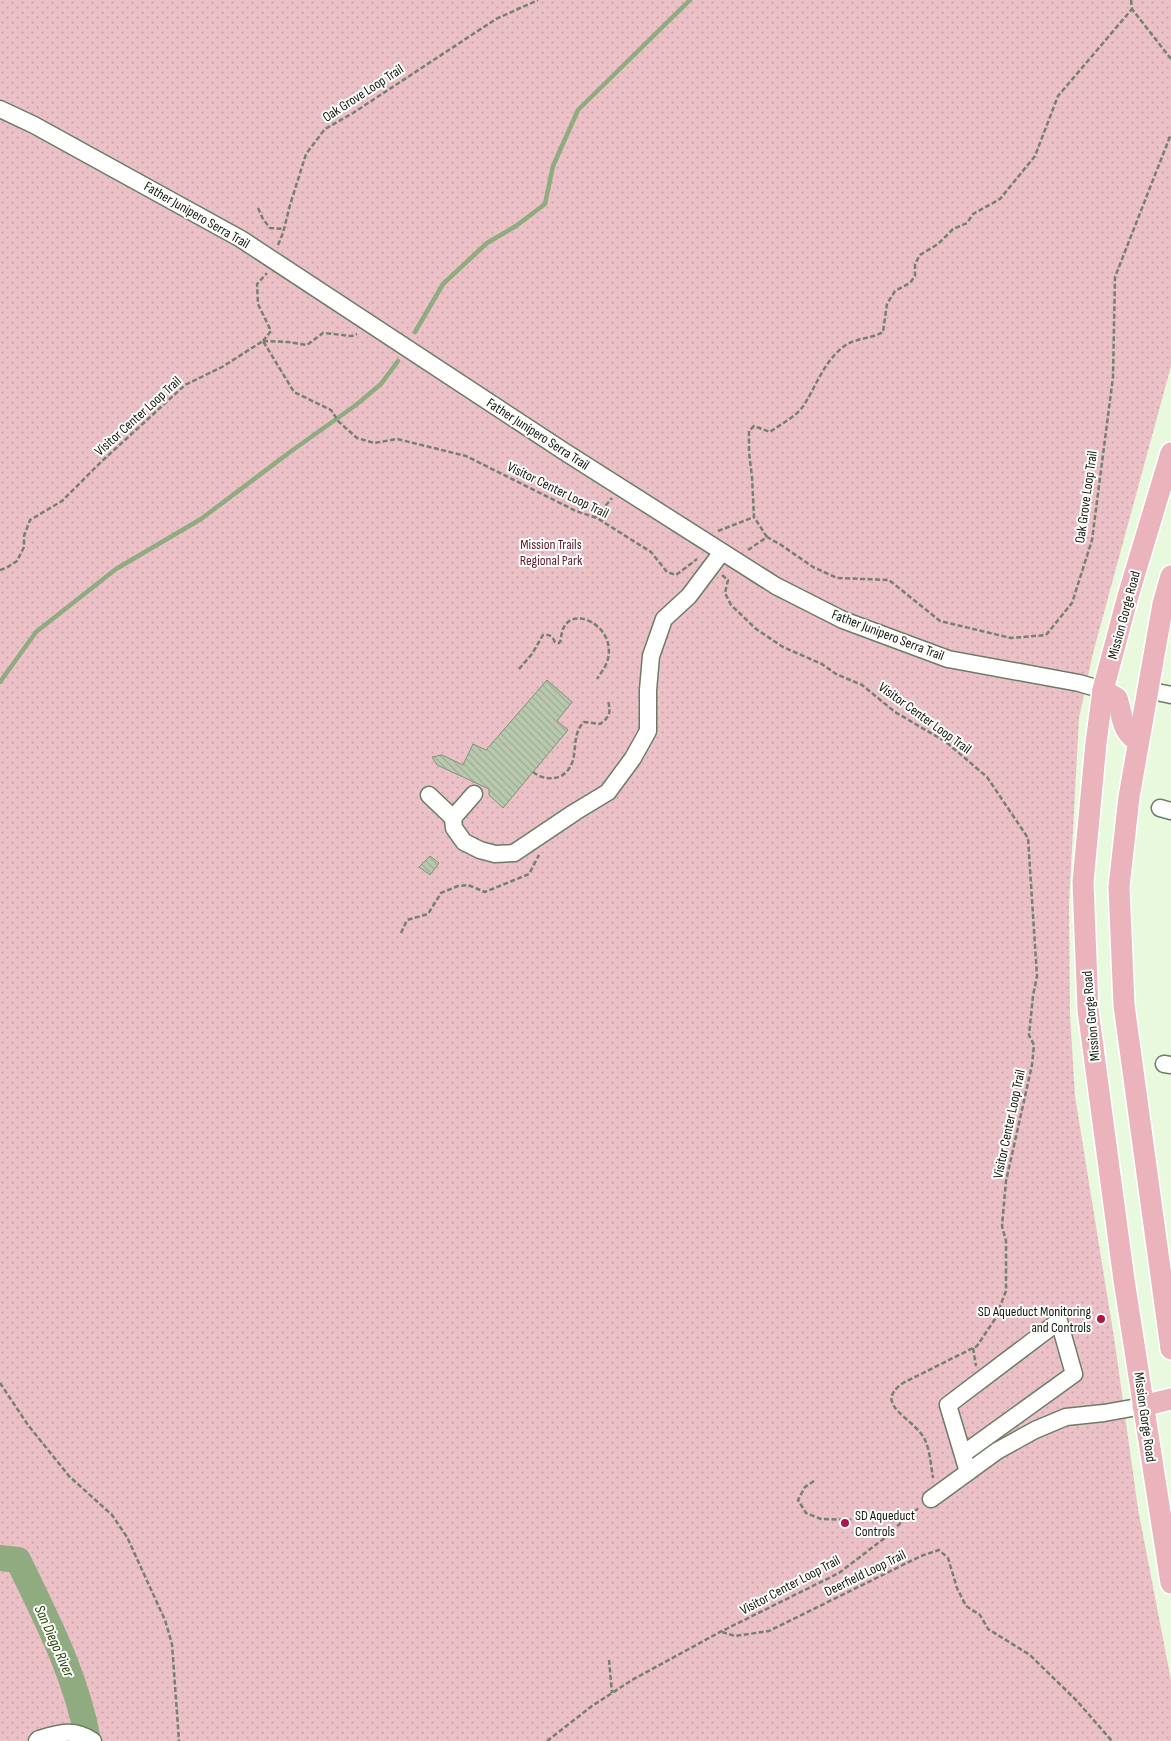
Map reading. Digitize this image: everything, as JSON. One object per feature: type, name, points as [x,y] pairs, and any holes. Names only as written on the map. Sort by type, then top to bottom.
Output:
[{"type":"main road","name":"Mission Gorge Road","points":[[1171,453],[1128,596],[1104,690],[1096,744],[1083,882],[1088,1010],[1143,1406],[1171,1584]]},
{"type":"main road","points":[[1171,576],[1163,604],[1138,741],[1129,797],[1120,887],[1124,1005],[1171,1349]]},
{"type":"main road","points":[[1104,690],[1117,698],[1125,730],[1129,737],[1138,741]]},
{"type":"main road","points":[[1143,1406],[1171,1399]]},
{"type":"street","name":"Father Junipero Serra Trail","points":[[0,109],[34,125],[241,239],[620,487],[776,586],[843,620],[948,659],[1079,683],[1104,690]]},
{"type":"street","points":[[429,795],[453,818],[454,828],[464,842],[480,850],[495,854],[514,853],[608,792],[633,758],[648,731],[648,690],[651,656],[664,620],[689,596],[722,552]]},
{"type":"street","points":[[1147,690],[1171,695]]},
{"type":"street","points":[[453,818],[474,794]]},
{"type":"street","points":[[963,1454],[1074,1374],[1059,1321],[948,1405],[968,1472]]},
{"type":"street","points":[[931,1499],[1005,1447],[1035,1430],[1066,1417],[1143,1406]]},
{"type":"street","points":[[37,1741],[64,1732],[88,1737],[93,1741]]},
{"type":"path","name":"Oak Grove Loop Trail","points":[[277,263],[277,247],[306,154],[325,129],[353,113],[496,18],[538,0]]},
{"type":"path","points":[[1131,0],[1132,9],[1171,59]]},
{"type":"path","points":[[739,564],[750,547],[767,537],[754,517],[749,431],[754,426],[770,432],[790,418],[803,407],[830,361],[844,346],[883,332],[888,304],[895,291],[910,283],[915,276],[916,264],[920,255],[938,244],[953,229],[966,223],[973,214],[1000,199],[1034,156],[1058,96],[1132,9]]},
{"type":"path","name":"Oak Grove Loop Trail","points":[[767,537],[813,567],[837,578],[889,580],[940,621],[1010,638],[1046,635],[1072,603],[1092,540],[1113,377],[1115,277],[1171,134]]},
{"type":"path","points":[[258,208],[270,228],[284,229]]},
{"type":"path","points":[[264,341],[271,331],[258,304],[257,284],[277,263]]},
{"type":"path","points":[[264,341],[307,345],[322,333],[352,336],[362,332],[367,322]]},
{"type":"path","name":"Visitor Center Loop Trail","points":[[0,570],[17,561],[24,548],[24,536],[30,520],[62,501],[101,462],[185,385],[222,367],[264,341],[294,392],[331,410],[339,422],[357,438],[374,443],[398,439],[466,456],[576,511],[596,517],[652,552],[667,572],[676,575],[700,556],[728,580],[726,594],[731,604],[756,629],[783,647],[822,664],[836,674],[862,685],[896,712],[946,742],[987,777],[1028,838],[1038,976],[1033,996],[1029,1035],[1034,1045],[1032,1065],[1006,1181],[1002,1226],[1006,1240],[1006,1291],[995,1319],[977,1346],[903,1383],[895,1389],[891,1396],[892,1405],[911,1422],[924,1439],[934,1483],[931,1499],[839,1573],[720,1632],[654,1668],[592,1706],[547,1741]]},
{"type":"path","points":[[596,517],[620,487]]},
{"type":"path","points":[[706,542],[713,532],[754,517]]},
{"type":"path","points":[[519,669],[532,654],[543,635],[548,634],[556,642],[559,642],[564,626],[569,621],[576,618],[586,619],[605,634],[609,648],[607,662],[597,679]]},
{"type":"path","points":[[533,772],[541,778],[554,779],[565,774],[572,763],[578,727],[584,722],[600,724],[608,719],[610,711],[608,701]]},
{"type":"path","points":[[401,932],[407,920],[428,914],[442,893],[468,884],[486,892],[529,874],[538,857],[540,846],[535,839]]},
{"type":"path","points":[[0,1383],[28,1425],[69,1476],[112,1515],[127,1537],[165,1620],[172,1644],[180,1741]]},
{"type":"path","points":[[814,1481],[805,1487],[798,1500],[806,1513],[821,1519],[902,1522]]},
{"type":"path","name":"Deerfield Loop Trail","points":[[720,1632],[735,1636],[769,1631],[921,1556],[939,1550],[948,1558],[957,1588],[966,1606],[980,1615],[988,1629],[1030,1655],[1077,1701],[1112,1741]]},
{"type":"path","points":[[609,1660],[612,1693]]},
{"type":"green space","name":"Mission Trails Regional Park","points":[[0,0],[1171,0],[1171,366],[1093,653],[1079,718],[1069,904],[1070,1015],[1075,1096],[1115,1344],[1138,1509],[1171,1680],[1171,1741],[0,1741]]},
{"type":"building","points":[[547,680],[572,702],[557,721],[568,730],[503,808],[489,795],[489,789],[437,765],[432,757],[442,755],[463,765],[473,744],[486,750]]},
{"type":"building","points":[[430,856],[439,863],[430,875],[419,867]]},
{"type":"waterway","points":[[415,332],[443,284],[487,243],[516,226],[545,204],[553,166],[578,110],[690,0]]},
{"type":"waterway","points":[[0,682],[36,632],[116,569],[201,519],[356,405],[381,384],[398,361]]},
{"type":"waterway","name":"San Diego River","points":[[0,1558],[18,1560],[68,1671],[83,1717],[88,1741]]},
{"type":"place","name":"SD Aqueduct Monitoring and Controls","points":[[1101,1319]]},
{"type":"place","name":"SD Aqueduct Controls","points":[[845,1523]]}]
